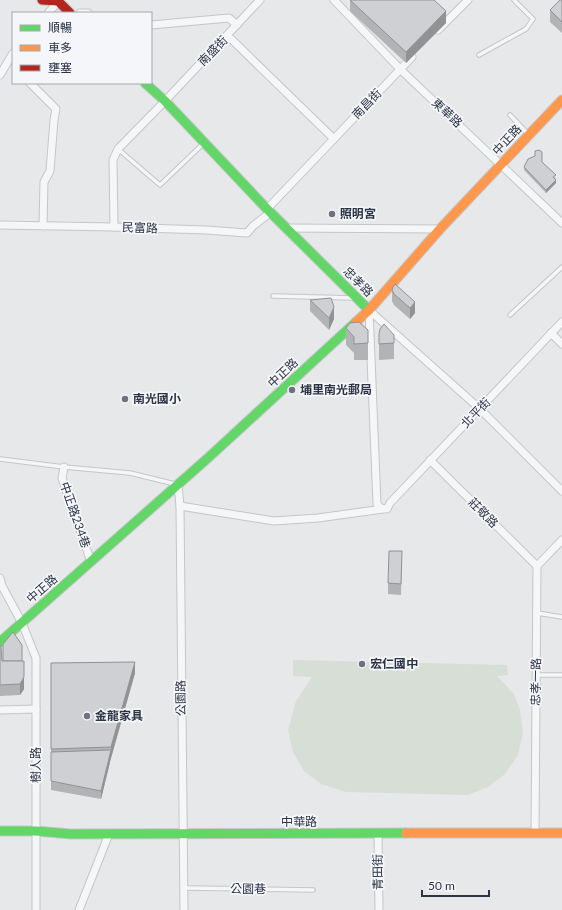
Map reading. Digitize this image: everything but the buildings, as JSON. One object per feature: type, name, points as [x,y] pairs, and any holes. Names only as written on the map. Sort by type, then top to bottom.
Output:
[{"type":"street","points":[[42,0],[59,1],[69,12]]},
{"type":"street","name":"南盛街","points":[[118,149],[228,36],[260,0]]},
{"type":"street","name":"東華路","points":[[334,0],[401,70],[562,223]]},
{"type":"street","points":[[431,38],[468,0]]},
{"type":"street","points":[[49,12],[59,1]]},
{"type":"street","points":[[152,25],[229,18],[237,25]]},
{"type":"street","points":[[228,36],[334,139]]},
{"type":"street","name":"南昌街","points":[[269,211],[334,139],[416,53]]},
{"type":"street","points":[[0,75],[10,64]]},
{"type":"street","points":[[31,84],[56,109],[50,171],[44,182],[43,226]]},
{"type":"street","name":"忠孝路","points":[[146,84],[165,101],[269,211],[368,310],[480,409],[562,491]]},
{"type":"street","name":"中正路","points":[[0,642],[178,485],[368,310],[440,229],[562,100]]},
{"type":"street","points":[[114,227],[113,160],[118,149]]},
{"type":"street","name":"民富路","points":[[0,225],[114,227],[247,233],[269,211]]},
{"type":"street","points":[[287,228],[440,229]]},
{"type":"street","points":[[368,310],[377,504],[379,507],[383,508]]},
{"type":"street","name":"北平街","points":[[383,508],[387,509],[390,503],[430,460],[562,322]]},
{"type":"street","points":[[551,333],[562,344]]},
{"type":"street","name":"莊敬路","points":[[430,460],[537,566]]},
{"type":"street","name":"中正路234巷","points":[[64,467],[62,478],[91,562]]},
{"type":"street","name":"公園路","points":[[178,485],[180,506],[184,910]]},
{"type":"street","points":[[180,506],[274,520],[318,518],[383,508]]},
{"type":"street","points":[[537,566],[562,540]]},
{"type":"street","name":"忠孝一路","points":[[535,833],[537,566]]},
{"type":"street","name":"樹人路","points":[[0,578],[2,586],[22,623],[36,658],[36,910]]},
{"type":"street","points":[[0,710],[36,709]]},
{"type":"street","name":"中華路","points":[[0,831],[36,831],[71,834],[562,833]]},
{"type":"street","points":[[79,910],[109,834]]},
{"type":"street","name":"青田街","points":[[378,834],[379,910]]},
{"type":"lane","points":[[479,55],[526,29],[534,19],[514,0]]},
{"type":"lane","points":[[510,114],[528,135]]},
{"type":"lane","points":[[118,149],[160,185],[205,142]]},
{"type":"lane","points":[[510,315],[562,267]]},
{"type":"lane","points":[[273,296],[357,299]]},
{"type":"lane","points":[[0,459],[130,473],[178,485]]},
{"type":"lane","points":[[537,613],[562,617]]},
{"type":"lane","points":[[536,675],[562,675]]},
{"type":"lane","name":"公園巷","points":[[184,888],[313,890]]},
{"type":"shaded area","points":[[293,660],[507,665],[508,675],[497,676],[514,694],[520,710],[523,733],[518,755],[505,774],[488,787],[468,795],[346,792],[321,784],[304,771],[293,752],[288,730],[296,701],[312,677],[293,676]]},
{"type":"traffic: fast","points":[[146,84],[165,101],[267,209],[369,310]]},
{"type":"traffic: fast","points":[[0,642],[209,457],[356,322]]},
{"type":"traffic: fast","points":[[0,831],[36,831],[71,834],[406,833]]},
{"type":"traffic: slow","points":[[356,322],[369,310],[440,229],[562,100]]},
{"type":"traffic: slow","points":[[406,833],[562,833]]},
{"type":"traffic: jam","points":[[42,0],[58,1],[69,12]]},
{"type":"place","name":"照明宮","points":[[332,214]]},
{"type":"place","name":"埔里南光郵局","points":[[292,390]]},
{"type":"place","name":"南光國小","points":[[125,399]]},
{"type":"place","name":"宏仁國中","points":[[362,664]]},
{"type":"place","name":"金龍家具","points":[[87,716]]}]
